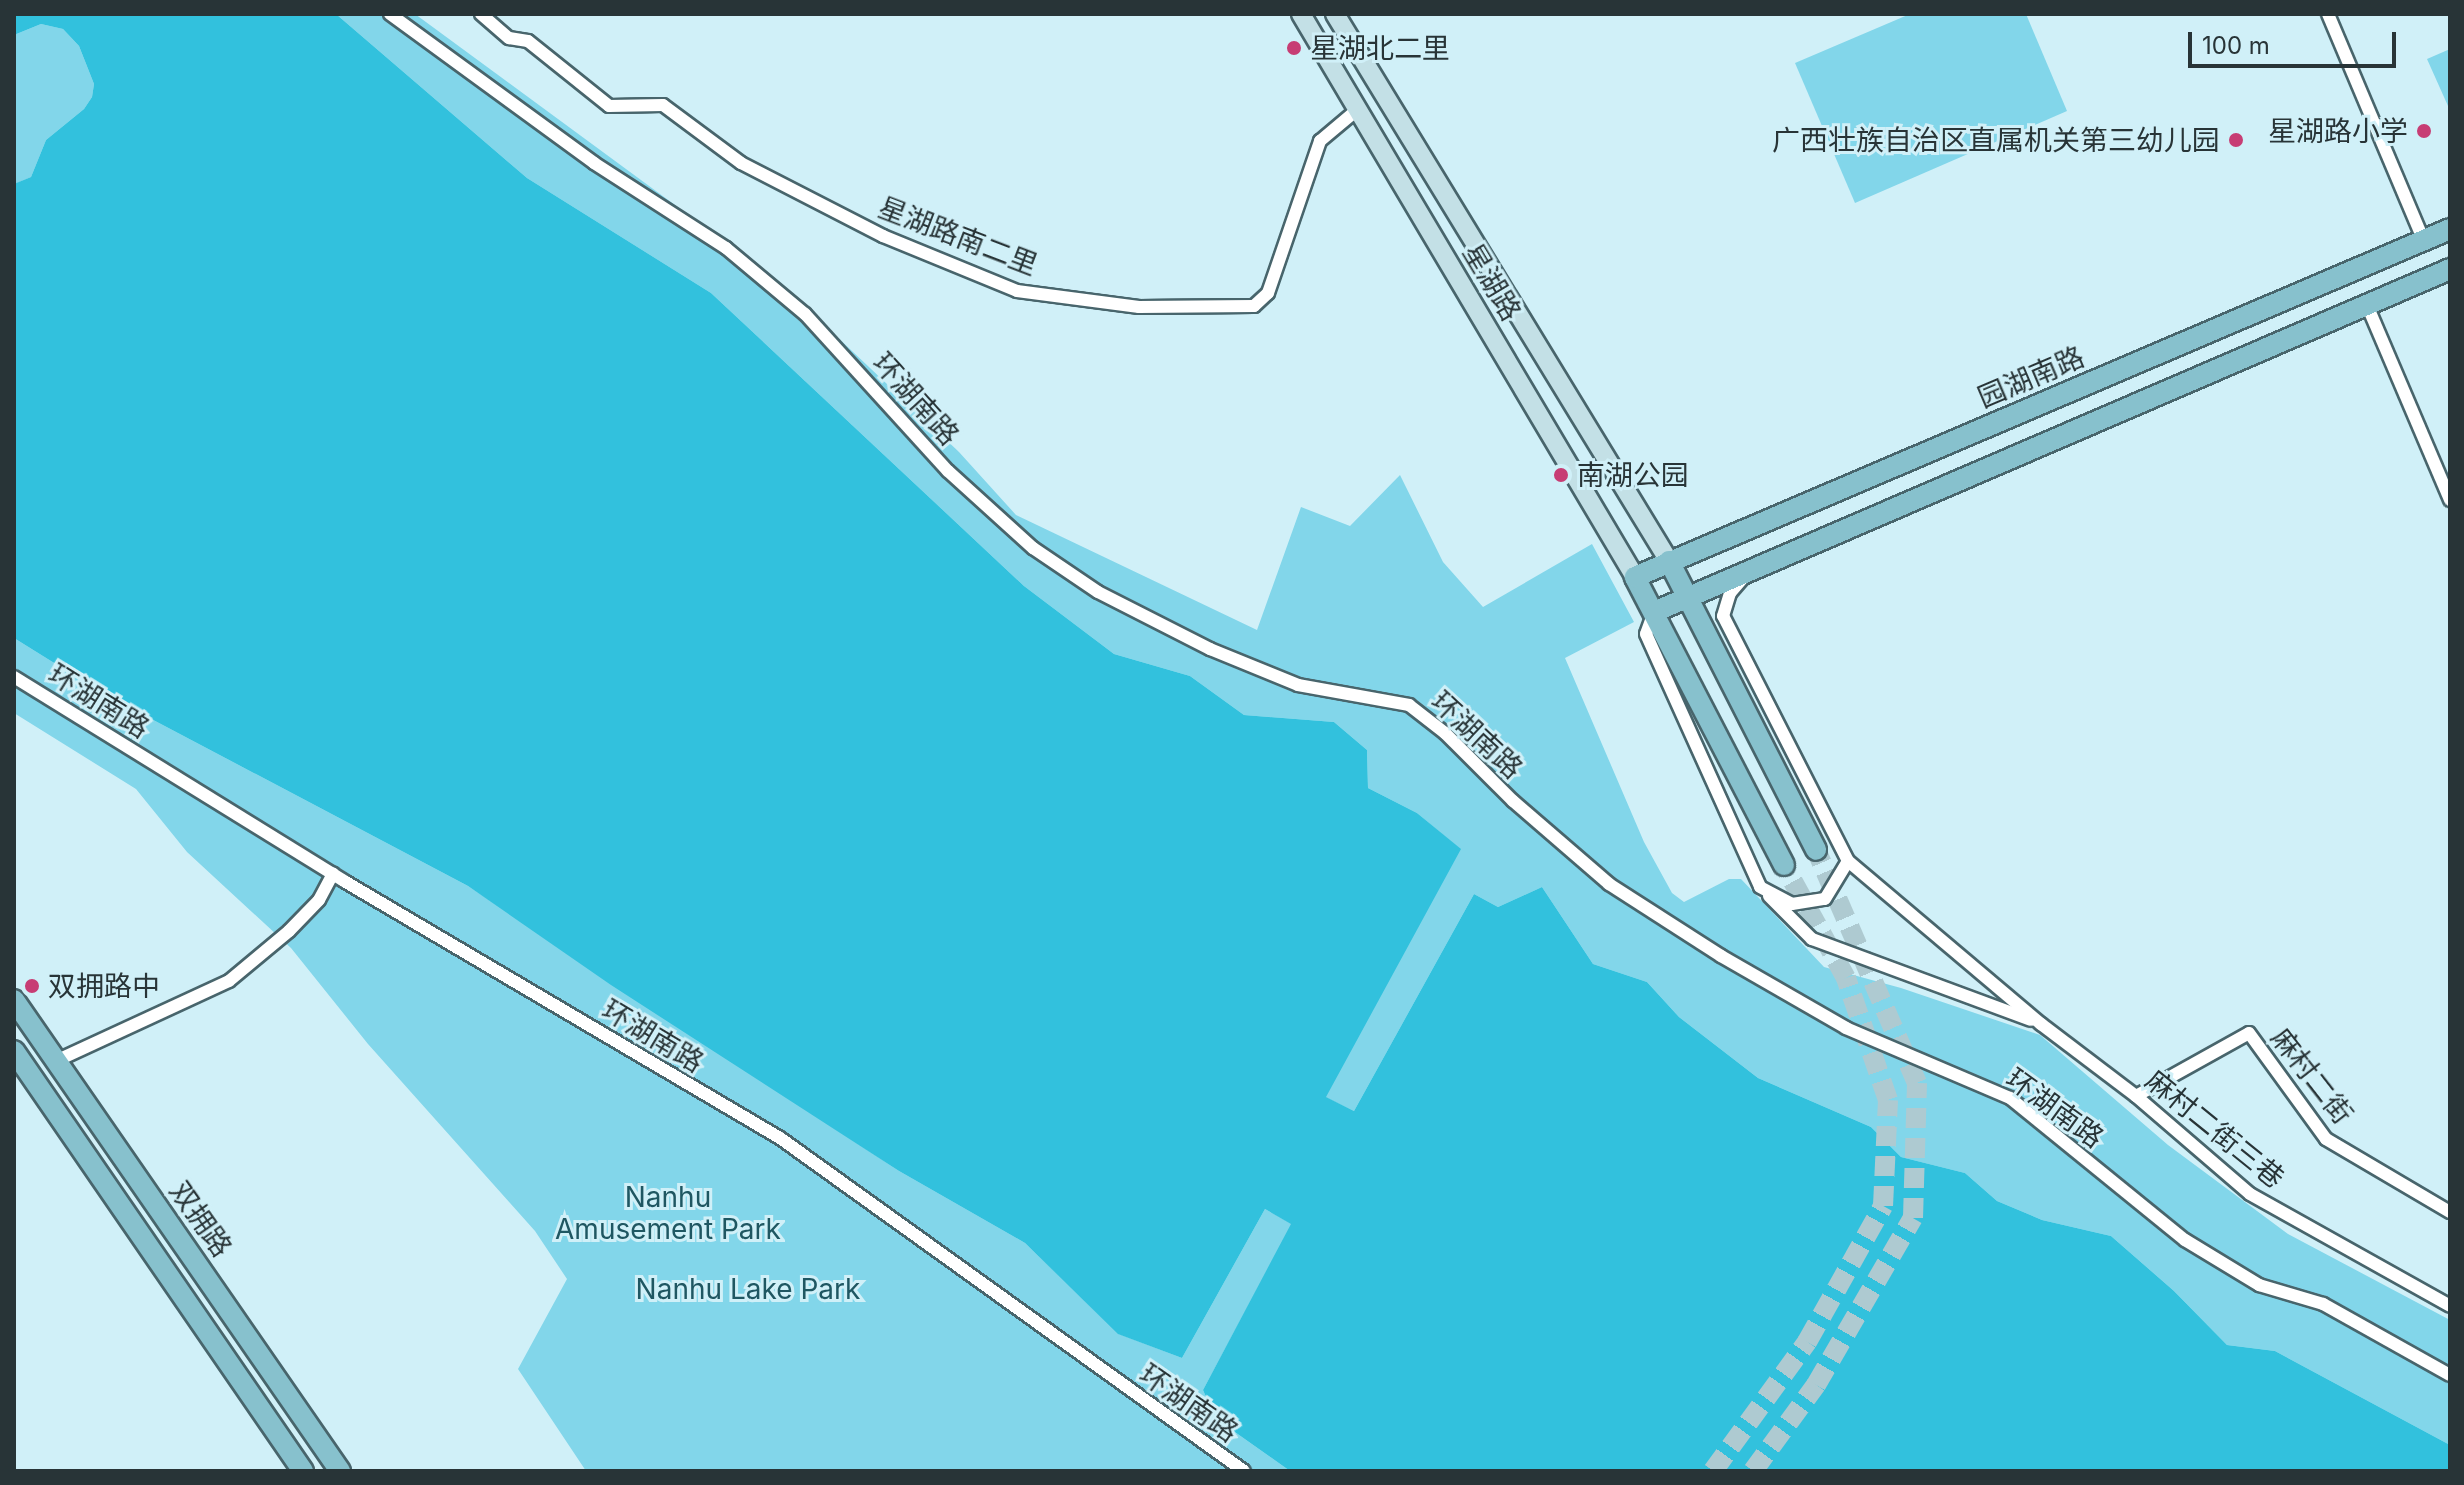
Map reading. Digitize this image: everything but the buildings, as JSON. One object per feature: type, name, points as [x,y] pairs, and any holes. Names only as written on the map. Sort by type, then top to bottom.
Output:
[{"type":"main road","name":"星湖路","points":[[1301,14],[1635,577]]},
{"type":"main road","name":"星湖路","points":[[1335,14],[1669,561]]},
{"type":"main road","name":"园湖南路","points":[[1635,577],[2450,229]]},
{"type":"main road","points":[[1654,612],[2450,269]]},
{"type":"main road","points":[[1669,561],[1816,850]]},
{"type":"main road","points":[[1635,577],[1784,865]]},
{"type":"main road","name":"双拥路","points":[[14,1000],[340,1471]]},
{"type":"main road","name":"双拥路","points":[[14,1051],[303,1471]]},
{"type":"street","name":"环湖南路","points":[[390,14],[582,154],[726,248],[805,314],[969,490],[1033,548],[1098,592],[1210,649],[1298,685],[1409,705],[1445,733],[1513,801],[1609,884],[1696,940],[1846,1028],[2010,1098],[2185,1240],[2259,1285],[2323,1304],[2450,1375]]},
{"type":"street","name":"星湖路南二里","points":[[481,14],[509,38],[528,41],[609,106],[663,105],[741,163],[883,236],[1017,291],[1139,307],[1254,306],[1268,293],[1320,141],[1357,110]]},
{"type":"street","points":[[2328,14],[2424,241]]},
{"type":"street","points":[[2367,305],[2450,500]]},
{"type":"street","points":[[1752,569],[1730,593],[1723,616],[1848,861],[2041,1024]]},
{"type":"street","points":[[1654,612],[1646,634],[1760,887],[1812,939],[2041,1024]]},
{"type":"street","name":"环湖南路","points":[[14,677],[333,874],[780,1138],[1244,1471]]},
{"type":"street","points":[[1760,887],[1792,904],[1825,899],[1848,861]]},
{"type":"street","points":[[58,1060],[229,981],[289,931],[319,900],[333,874]]},
{"type":"street","name":"麻村二街三巷","points":[[2041,1024],[2136,1096],[2250,1194],[2450,1306]]},
{"type":"street","name":"麻村二街","points":[[2136,1096],[2249,1033],[2326,1139],[2450,1212]]},
{"type":"green space","points":[[336,14],[415,14],[728,244],[817,318],[959,452],[1016,515],[1257,630],[1301,507],[1350,526],[1400,475],[1443,562],[1483,607],[1592,544],[1634,622],[1565,658],[1644,842],[1672,893],[1684,902],[1729,879],[1741,879],[1824,967],[1901,988],[2040,1035],[2168,1145],[2288,1234],[2450,1320],[2450,1445],[2275,1351],[2227,1345],[2174,1291],[2111,1236],[2042,1220],[1997,1201],[1965,1173],[1901,1157],[1871,1127],[1758,1078],[1679,1017],[1647,982],[1593,964],[1542,887],[1498,907],[1474,894],[1354,1111],[1325,1097],[1460,849],[1417,813],[1368,788],[1367,750],[1334,722],[1244,715],[1190,676],[1114,654],[1024,586],[711,293],[527,178]]},
{"type":"green space","points":[[1910,14],[2026,14],[2067,111],[1855,203],[1795,63]]},
{"type":"green space","points":[[41,24],[63,29],[79,46],[94,84],[92,97],[84,109],[46,140],[31,177],[15,184],[14,35]]},
{"type":"green space","points":[[2450,49],[2450,105],[2448,106],[2427,59]]},
{"type":"green space","name":"Nanhu Lake Park","points":[[14,638],[104,694],[468,886],[899,1171],[1025,1243],[1119,1334],[1182,1358],[1265,1209],[1292,1224],[1203,1390],[1215,1418],[1290,1471],[586,1471],[518,1369],[567,1279],[535,1231],[368,1044],[291,948],[187,852],[136,789],[14,713]]},
{"type":"shaded area","points":[[14,14],[336,14],[527,178],[711,293],[1024,586],[1114,654],[1190,676],[1244,715],[1334,722],[1367,750],[1368,788],[1417,813],[1461,849],[1326,1097],[1354,1111],[1474,894],[1498,907],[1542,887],[1593,964],[1647,982],[1679,1017],[1758,1078],[1871,1127],[1901,1157],[1965,1173],[1997,1201],[2042,1220],[2111,1236],[2174,1291],[2227,1345],[2275,1351],[2450,1445],[2450,1471],[1290,1471],[1215,1418],[1203,1390],[1291,1224],[1265,1209],[1182,1358],[1118,1334],[1025,1243],[899,1171],[611,985],[468,886],[104,694],[14,638],[14,184],[31,177],[46,140],[84,109],[92,97],[94,84],[79,46],[63,29],[41,24],[14,35]]},
{"type":"tunnel","points":[[1753,1471],[1816,1385],[1913,1218],[1917,1083],[1816,850]]},
{"type":"tunnel","points":[[1713,1471],[1807,1342],[1883,1206],[1888,1100],[1846,978],[1784,865]]},
{"type":"place","name":"星湖北二里","points":[[1294,48]]},
{"type":"place","name":"星湖路小学","points":[[2424,131]]},
{"type":"place","name":"广西壮族自治区直属机关第三幼儿园","points":[[2236,140]]},
{"type":"place","name":"南湖公园","points":[[1561,475]]},
{"type":"place","name":"双拥路中","points":[[32,986]]},
{"type":"park label","name":"Nanhu Amusement Park","points":[[668,1213]]}]
